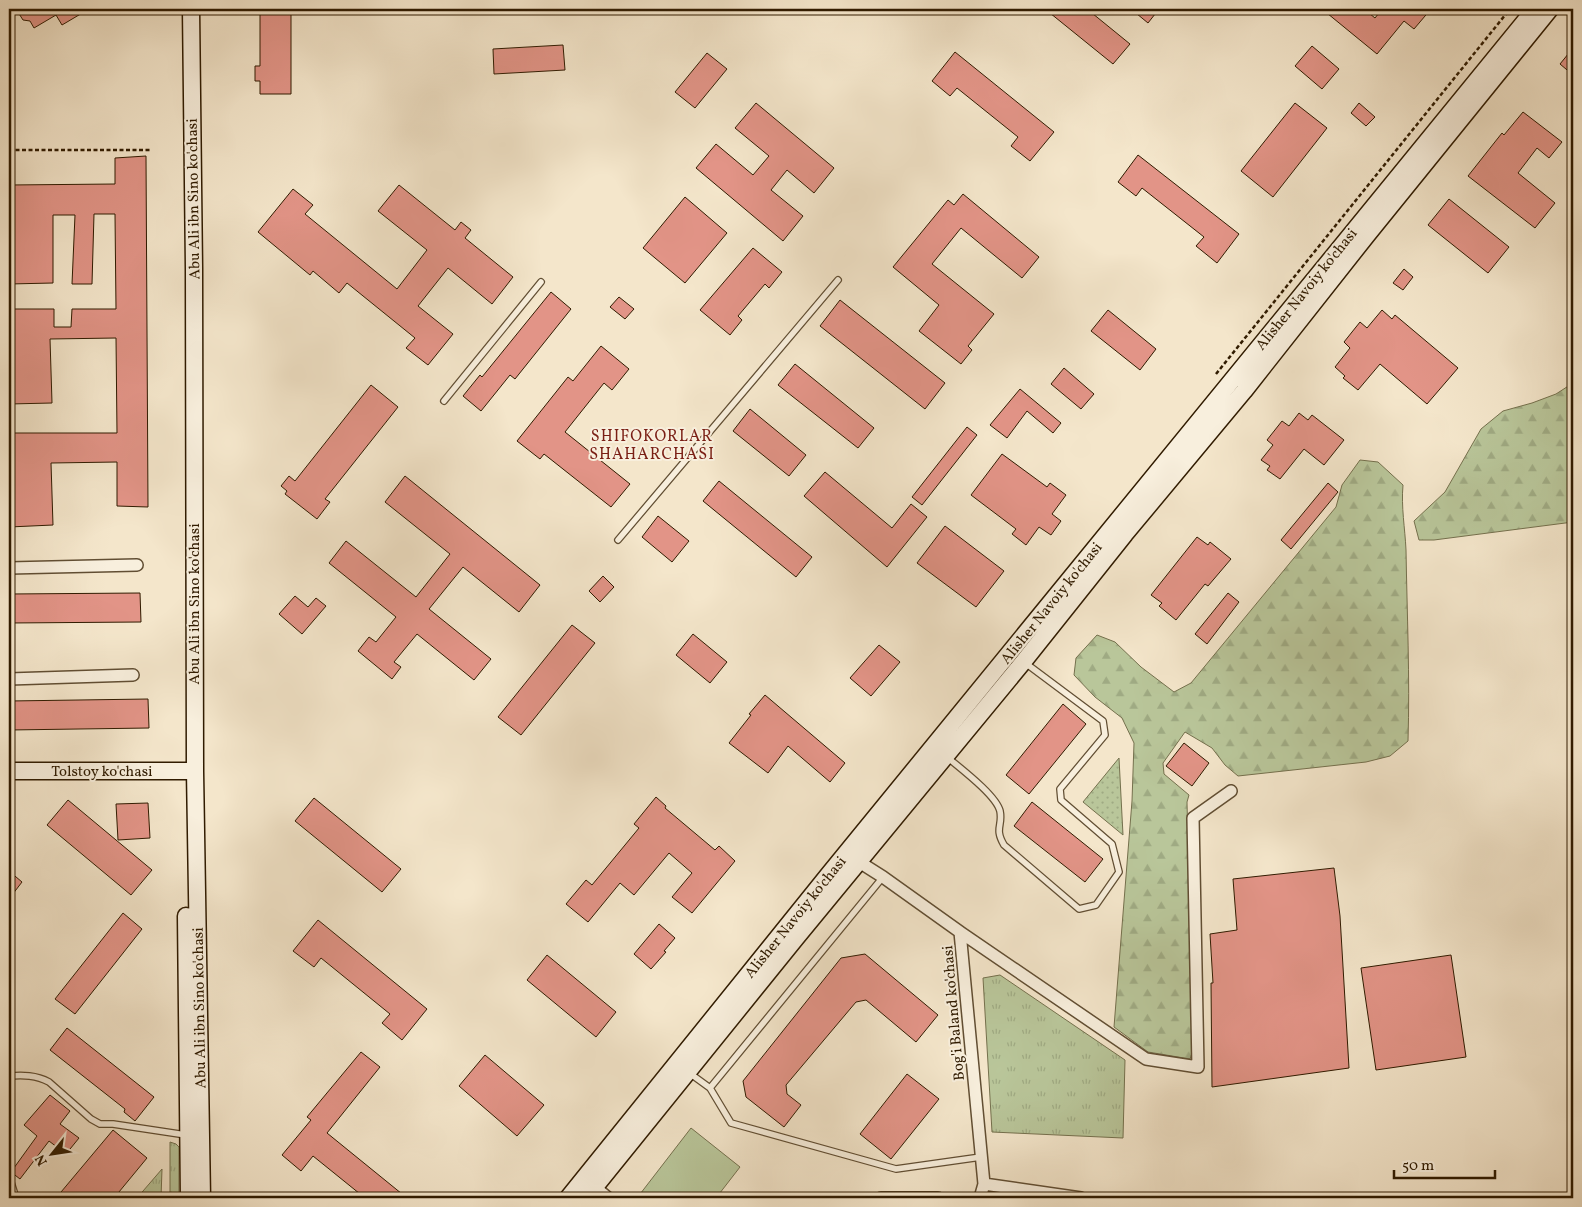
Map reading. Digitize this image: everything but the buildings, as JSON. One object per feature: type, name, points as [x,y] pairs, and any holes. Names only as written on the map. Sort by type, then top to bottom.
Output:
[{"type":"main road","name":"Abu Ali ibn Sino ko'chasi","points":[[180,9],[195,1136],[202,1198]]},
{"type":"main road","name":"Abu Ali ibn Sino ko'chasi","points":[[189,771],[194,268],[191,9]]},
{"type":"main road","name":"Alisher Navoiy ko'chasi","points":[[588,1188],[1535,9]]},
{"type":"main road","name":"Alisher Navoiy ko'chasi","points":[[1017,656],[1125,534],[1244,391],[1367,235],[1550,9]]},
{"type":"main road","name":"Tolstoy ko'chasi","points":[[9,771],[189,771]]},
{"type":"main road","name":"Alisher Navoiy ko'chasi","points":[[568,1198],[588,1188],[688,1071],[853,858]]},
{"type":"main road","name":"Abu Ali ibn Sino ko'chasi","points":[[189,1198],[195,1136]]},
{"type":"street","points":[[9,568],[137,565]]},
{"type":"street","points":[[9,679],[133,676]]},
{"type":"street","points":[[960,932],[1146,1060],[1198,1067],[1193,818],[1231,791]]},
{"type":"street","name":"Bog'i Baland ko'chasi","points":[[853,858],[960,932],[984,1184],[980,1198]]},
{"type":"street","points":[[984,1184],[1081,1198]]},
{"type":"street","points":[[588,1188],[608,1198]]},
{"type":"street","points":[[881,1198],[938,1198]]},
{"type":"lane","points":[[618,540],[838,280]]},
{"type":"lane","points":[[444,401],[541,282]]},
{"type":"lane","points":[[940,750],[995,799],[1000,811],[998,835],[1004,845],[1079,909],[1096,905],[1119,872],[1112,844],[1061,800],[1060,789],[1106,735],[1103,721],[1017,656]]},
{"type":"lane","points":[[710,1088],[883,878]]},
{"type":"lane","points":[[688,1071],[710,1088],[731,1124],[896,1169],[981,1157]]},
{"type":"lane","points":[[9,1076],[26,1074],[43,1078],[91,1119],[100,1124],[113,1124],[195,1136]]},
{"type":"lane","points":[[9,1176],[16,1198]]},
{"type":"path","points":[[9,150],[152,150]]},
{"type":"green space","points":[[1573,383],[1573,522],[1434,540],[1419,540],[1414,521],[1445,492],[1481,429],[1503,411],[1556,394]]},
{"type":"green space","points":[[1360,460],[1378,462],[1403,485],[1409,694],[1408,741],[1390,756],[1366,762],[1238,776],[1225,765],[1212,748],[1185,732],[1163,763],[1164,774],[1189,795],[1187,802],[1193,1050],[1190,1059],[1148,1052],[1114,1027],[1132,801],[1134,743],[1122,718],[1095,697],[1074,675],[1076,658],[1097,635],[1115,642],[1141,667],[1174,692],[1191,683],[1336,507],[1342,485]]},
{"type":"green space","points":[[1119,758],[1123,835],[1083,802]]},
{"type":"green space","points":[[1000,975],[1125,1060],[1123,1138],[992,1132],[983,978]]},
{"type":"green space","points":[[691,1128],[740,1167],[716,1198],[637,1198]]},
{"type":"green space","points":[[170,1142],[179,1147],[179,1198],[170,1198]]},
{"type":"green space","points":[[162,1169],[161,1198],[137,1198]]},
{"type":"district","name":"SHIFOKORLAR SHAHARCHASI","points":[[652,444]]}]
